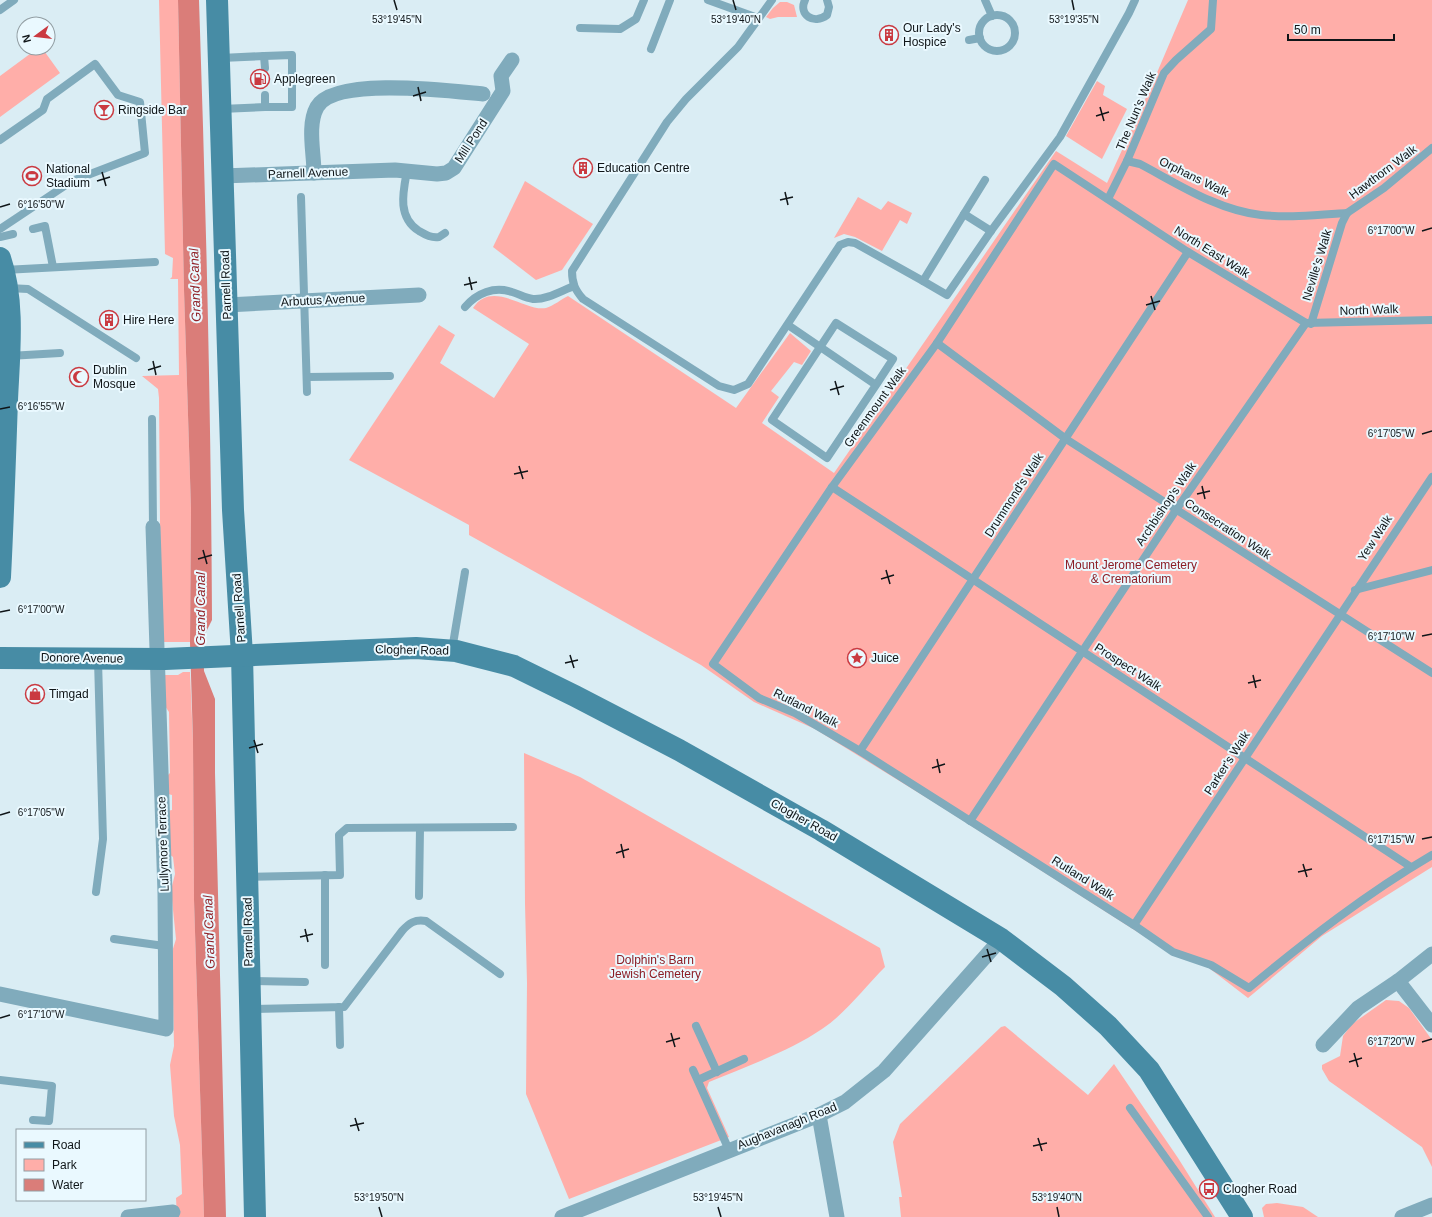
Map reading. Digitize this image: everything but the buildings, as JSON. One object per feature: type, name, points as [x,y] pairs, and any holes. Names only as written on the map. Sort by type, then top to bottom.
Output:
[{"type":"main road","name":"Parnell Road","points":[[217,0],[233,510],[236,656],[247,877],[255,1217]]},
{"type":"main road","points":[[0,577],[4,272]]},
{"type":"main road","name":"Clogher Road","points":[[161,658],[408,648],[452,651],[514,666],[679,750],[872,859],[1001,939],[1063,986],[1108,1026],[1150,1070],[1242,1217]]},
{"type":"main road","name":"Donore Avenue","points":[[0,658],[98,660],[161,658]]},
{"type":"street","name":"Mill Pond","points":[[401,170],[437,174],[446,173],[454,168],[504,92],[501,76],[512,60]]},
{"type":"street","points":[[314,173],[312,119],[318,106],[326,98],[339,92],[367,88],[421,89],[483,94]]},
{"type":"street","name":"Parnell Avenue","points":[[222,176],[401,170]]},
{"type":"street","name":"Arbutus Avenue","points":[[227,305],[419,295]]},
{"type":"street","name":"Lullymore Terrace","points":[[0,994],[166,1029],[161,658],[153,527]]},
{"type":"street","name":"Aughavanagh Road","points":[[562,1217],[819,1115],[845,1102],[884,1071],[1001,939]]},
{"type":"street","points":[[1323,1045],[1358,1008],[1398,981],[1432,954]]},
{"type":"street","points":[[1398,981],[1432,1025]]},
{"type":"street","points":[[819,1115],[837,1217]]},
{"type":"street","points":[[1402,1217],[1432,1205]]},
{"type":"street","points":[[128,1217],[173,1212]]},
{"type":"lane","points":[[0,10],[14,0]]},
{"type":"lane","points":[[580,28],[620,28],[636,19],[644,0]]},
{"type":"lane","points":[[652,49],[670,0]]},
{"type":"lane","points":[[708,0],[758,18]]},
{"type":"lane","points":[[772,0],[738,48],[686,100],[667,122],[572,271],[574,286],[577,292],[584,299],[719,386],[729,390],[741,388],[748,384],[840,245],[848,242],[865,248],[948,295],[991,231],[1060,137],[1129,13],[1134,0]]},
{"type":"lane","points":[[805,0],[804,12],[806,16],[814,20],[819,20],[827,15],[829,7],[828,0]]},
{"type":"lane","points":[[985,0],[992,16]]},
{"type":"lane","name":"The Nun's Walk","points":[[1108,199],[1127,161],[1164,73],[1176,60],[1211,29],[1213,0]]},
{"type":"lane","points":[[999,15],[1008,19],[1012,23],[1014,33],[1013,39],[1005,49],[997,51],[985,46],[980,38],[981,25],[984,20],[992,16],[999,15]]},
{"type":"lane","points":[[969,40],[980,38]]},
{"type":"lane","points":[[218,58],[292,55],[292,107],[220,110]]},
{"type":"lane","points":[[264,56],[265,68]]},
{"type":"lane","points":[[0,140],[43,110],[47,99],[95,64],[118,95],[140,102],[145,153],[72,181],[0,229]]},
{"type":"lane","points":[[265,95],[265,107]]},
{"type":"lane","name":"Hawthorn Walk","points":[[1347,213],[1384,188],[1432,148]]},
{"type":"lane","name":"Orphans Walk","points":[[1127,161],[1140,164],[1212,202],[1237,210],[1260,215],[1296,216],[1347,213]]},
{"type":"lane","name":"North East Walk","points":[[1054,164],[1188,252],[1308,324]]},
{"type":"lane","name":"Greenmount Walk","points":[[713,664],[832,487],[937,343],[1054,164]]},
{"type":"lane","points":[[401,170],[405,215],[412,226],[432,238],[439,237],[444,233]]},
{"type":"lane","points":[[923,281],[985,180]]},
{"type":"lane","points":[[301,197],[307,392]]},
{"type":"lane","name":"Neville's Walk","points":[[1308,324],[1342,223],[1347,213]]},
{"type":"lane","points":[[964,214],[991,231]]},
{"type":"lane","points":[[33,229],[45,226],[53,267]]},
{"type":"lane","points":[[0,237],[13,234]]},
{"type":"lane","name":"Drummond's Walk","points":[[860,751],[1188,252]]},
{"type":"lane","points":[[4,272],[53,267],[155,262]]},
{"type":"lane","points":[[4,272],[136,358]]},
{"type":"lane","points":[[465,307],[479,294],[487,292],[507,290],[531,299],[539,299],[574,286]]},
{"type":"lane","name":"North Walk","points":[[1308,324],[1432,320]]},
{"type":"lane","points":[[836,324],[893,359],[876,385],[827,458],[772,420],[836,324]]},
{"type":"lane","name":"Archbishop's Walk","points":[[970,821],[1176,510],[1308,324]]},
{"type":"lane","points":[[788,325],[876,385]]},
{"type":"lane","name":"Consecration Walk","points":[[937,343],[1066,439],[1432,673]]},
{"type":"lane","points":[[4,356],[60,353]]},
{"type":"lane","points":[[307,378],[390,376]]},
{"type":"lane","points":[[152,419],[153,527]]},
{"type":"lane","name":"Yew Walk","points":[[1339,614],[1432,476]]},
{"type":"lane","name":"Prospect Walk","points":[[832,487],[1411,867]]},
{"type":"lane","points":[[1355,590],[1432,570]]},
{"type":"lane","points":[[452,651],[465,572]]},
{"type":"lane","name":"Parker's Walk","points":[[1134,925],[1339,614]]},
{"type":"lane","points":[[96,892],[103,839],[98,660]]},
{"type":"lane","name":"Rutland Walk","points":[[713,664],[759,698],[795,713],[860,751],[1134,925],[1173,952],[1211,965],[1249,988],[1319,931],[1411,867],[1432,855]]},
{"type":"lane","points":[[247,877],[340,875],[339,835],[347,828],[513,827]]},
{"type":"lane","points":[[419,896],[420,828]]},
{"type":"lane","points":[[325,875],[325,965]]},
{"type":"lane","points":[[250,1009],[344,1007],[402,931],[409,924],[418,920],[426,921],[500,974]]},
{"type":"lane","points":[[114,939],[164,946]]},
{"type":"lane","points":[[249,981],[305,982]]},
{"type":"lane","points":[[339,1007],[340,1045]]},
{"type":"lane","points":[[696,1026],[717,1072]]},
{"type":"lane","points":[[698,1080],[744,1059]]},
{"type":"lane","points":[[693,1070],[729,1150]]},
{"type":"lane","points":[[0,1080],[52,1086],[49,1121],[33,1120]]},
{"type":"lane","points":[[1130,1108],[1208,1217]]},
{"type":"green space","points":[[159,0],[178,0],[184,290],[191,509],[190,642],[161,642],[159,398],[158,389],[142,376],[179,375],[178,279],[170,279],[172,277],[173,258],[165,254]]},
{"type":"green space","name":"Mount Jerome Cemetery & Crematorium","points":[[1188,0],[1432,0],[1432,867],[1322,936],[1248,998],[1209,968],[1172,954],[940,806],[815,729],[754,702],[701,665],[469,535],[469,525],[349,460],[439,325],[455,335],[440,363],[494,398],[529,344],[473,308],[481,300],[489,296],[499,296],[528,306],[546,308],[568,296],[736,408],[790,333],[811,351],[802,365],[794,362],[771,391],[779,397],[762,423],[834,473],[1056,151],[1107,183]]},
{"type":"green space","points":[[780,2],[787,2],[794,5],[797,17],[778,17],[770,19],[766,17]]},
{"type":"green space","points":[[27,56],[48,56],[60,73],[0,117],[0,76]]},
{"type":"green space","points":[[1097,81],[1105,86],[1103,95],[1127,109],[1102,159],[1066,136]]},
{"type":"green space","points":[[525,181],[593,224],[562,270],[536,280],[493,247]]},
{"type":"green space","points":[[858,197],[881,210],[888,201],[912,213],[907,224],[900,220],[882,251],[855,237],[844,234],[834,238]]},
{"type":"green space","points":[[183,672],[190,672],[193,742],[194,900],[204,1217],[177,1217],[176,1198],[182,1194],[180,1145],[174,1116],[170,1065],[174,1046],[172,952],[176,939],[171,890],[175,874],[173,857],[168,853],[167,811],[172,810],[172,795],[168,794],[167,776],[170,773],[169,712],[163,703],[164,675],[178,675]]},
{"type":"green space","name":"Dolphin's Barn Jewish Cemetery","points":[[524,753],[580,777],[880,948],[885,967],[839,1016],[822,1029],[781,1052],[709,1082],[707,1088],[729,1137],[569,1199],[526,1094],[527,983]]},
{"type":"green space","points":[[1386,1000],[1399,1001],[1409,1008],[1432,1040],[1432,1167],[1422,1147],[1329,1081],[1322,1069],[1322,1065],[1340,1056],[1343,1036],[1352,1024]]},
{"type":"green space","points":[[1005,1026],[1088,1095],[1114,1064],[1178,1158],[1215,1217],[901,1217],[899,1197],[902,1197],[893,1142],[900,1124],[1001,1027]]},
{"type":"green space","points":[[1277,1203],[1303,1207],[1318,1217],[1264,1217],[1262,1208],[1266,1204]]},
{"type":"water","name":"Grand Canal","points":[[178,0],[199,0],[208,310],[212,620],[203,638],[204,671],[215,699],[215,773],[226,1217],[204,1217],[194,900],[193,742],[190,642],[191,509],[184,290]]},
{"type":"place","name":"Our Lady's Hospice","points":[[889,35]]},
{"type":"place","name":"Applegreen","points":[[260,79]]},
{"type":"place","name":"Ringside Bar","points":[[104,110]]},
{"type":"place","name":"Education Centre","points":[[583,168]]},
{"type":"place","name":"National Stadium","points":[[32,176]]},
{"type":"place","name":"Hire Here","points":[[109,320]]},
{"type":"place","name":"Dublin Mosque","points":[[79,377]]},
{"type":"place","name":"Juice","points":[[857,658]]},
{"type":"place","name":"Timgad","points":[[35,694]]},
{"type":"place","name":"Clogher Road","points":[[1209,1189]]}]
